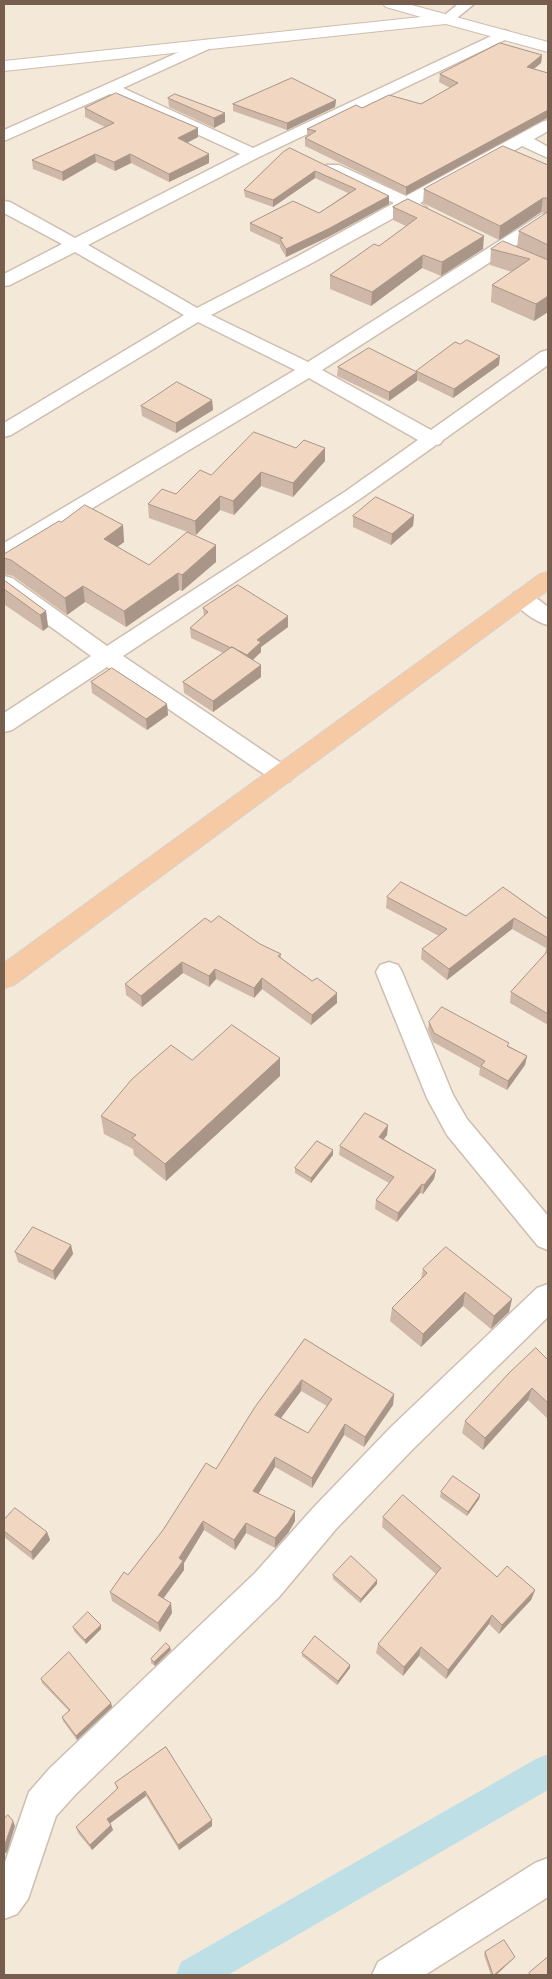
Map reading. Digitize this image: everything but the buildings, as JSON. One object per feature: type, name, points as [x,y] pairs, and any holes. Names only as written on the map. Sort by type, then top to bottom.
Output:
[{"type":"highway","points":[[4,977],[282,775],[548,578]]},
{"type":"street","points":[[391,4],[548,47]]},
{"type":"street","points":[[4,66],[447,19],[467,4]]},
{"type":"street","points":[[4,280],[253,154],[504,34]]},
{"type":"street","points":[[4,136],[206,45]]},
{"type":"street","points":[[110,88],[253,154]]},
{"type":"street","points":[[4,431],[196,315],[304,260],[548,125]]},
{"type":"street","points":[[523,140],[548,153]]},
{"type":"street","points":[[278,142],[300,153]]},
{"type":"street","points":[[317,162],[432,215]]},
{"type":"street","points":[[4,206],[76,244],[196,315],[309,370],[433,440]]},
{"type":"street","points":[[4,552],[507,252],[548,218]]},
{"type":"street","points":[[480,239],[507,252]]},
{"type":"street","points":[[4,724],[353,495],[433,440],[548,356]]},
{"type":"street","points":[[4,583],[108,657],[282,775]]},
{"type":"street","points":[[522,598],[548,618]]},
{"type":"street","points":[[389,972],[441,1098],[458,1127],[548,1237]]},
{"type":"street","points":[[4,1901],[15,1886],[42,1804],[63,1781],[267,1585],[325,1518],[402,1438],[548,1297]]},
{"type":"street","points":[[391,1975],[548,1876]]},
{"type":"shaded area","points":[[4,4],[548,4],[548,1975],[4,1975]]},
{"type":"waterway","points":[[194,1975],[548,1771]]}]
